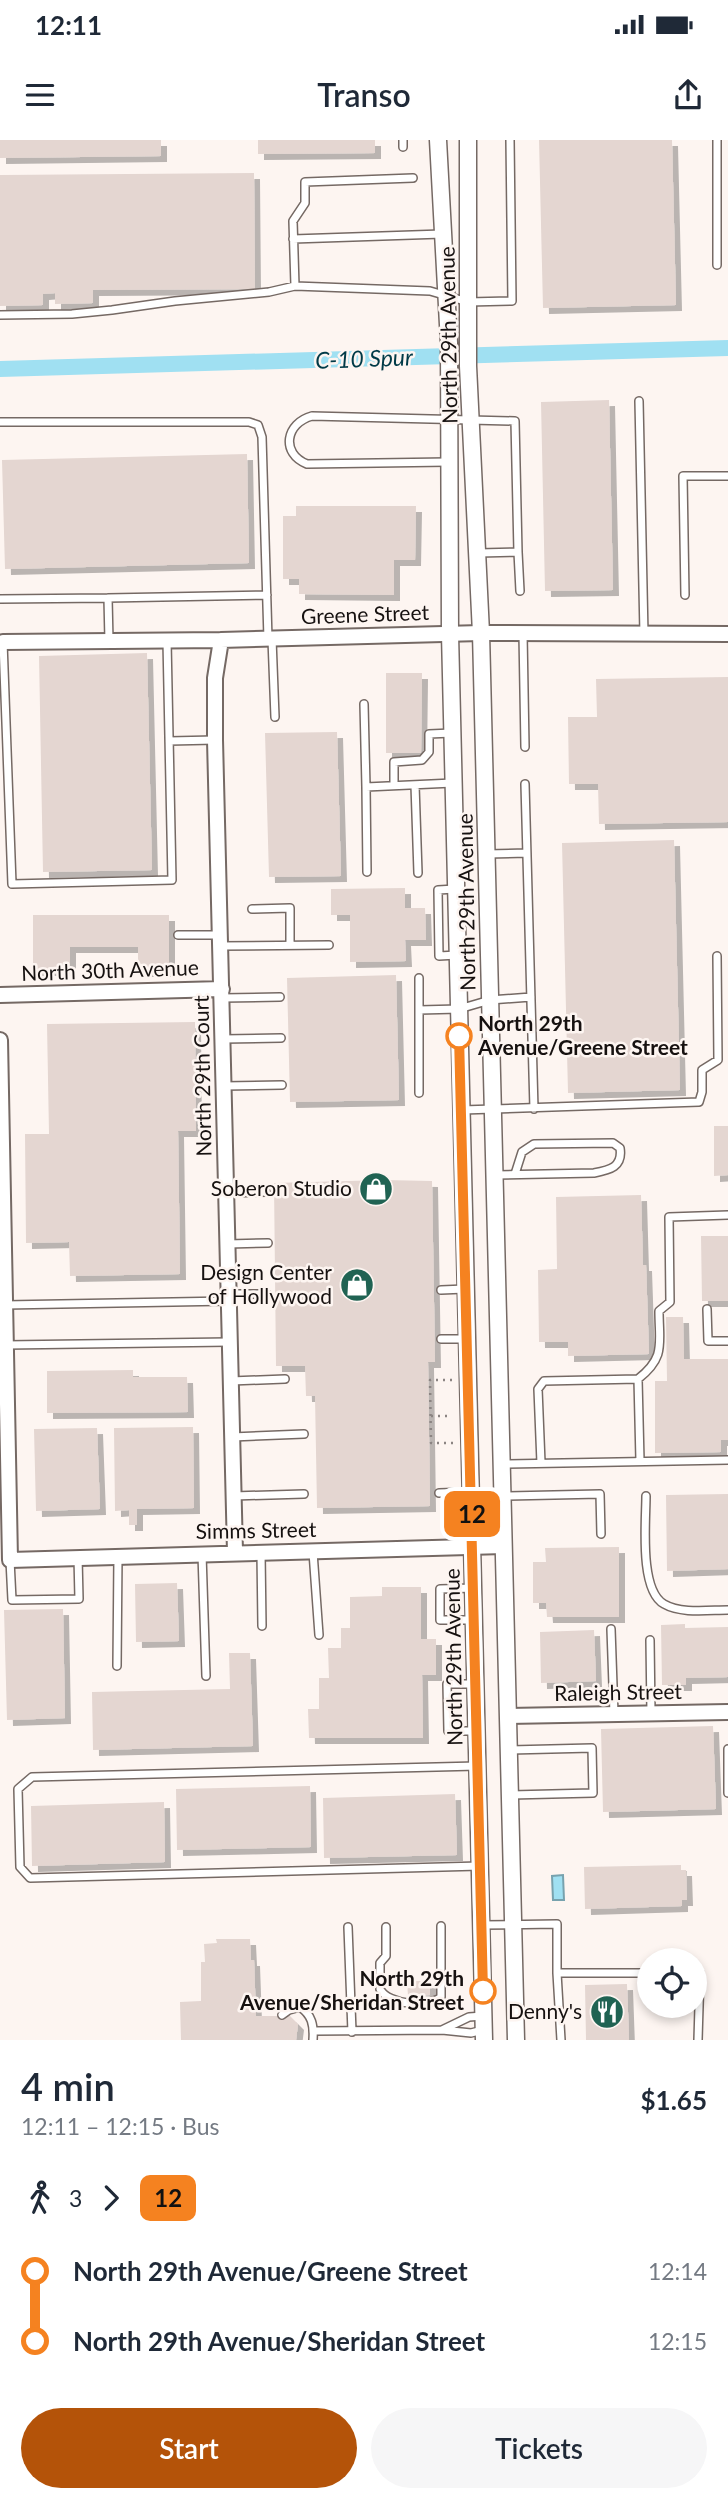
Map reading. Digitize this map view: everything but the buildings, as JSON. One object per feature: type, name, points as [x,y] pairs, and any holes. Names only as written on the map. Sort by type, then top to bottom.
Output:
[{"type":"street","name":"North 29th Avenue","points":[[438,140],[450,368],[453,783],[484,2029]]},
{"type":"street","name":"North 29th Avenue","points":[[468,140],[468,366],[481,633],[516,2040]]},
{"type":"street","name":"Greene Street","points":[[1,642],[221,640],[481,633],[728,634]]},
{"type":"street","name":"North 29th Court","points":[[221,640],[215,678],[215,740],[235,1552]]},
{"type":"street","name":"North 30th Avenue","points":[[0,995],[222,993]]},
{"type":"street","points":[[0,1040],[10,1560]]},
{"type":"street","name":"Simms Street","points":[[10,1560],[504,1546]]},
{"type":"street","name":"Raleigh Street","points":[[508,1716],[728,1712]]},
{"type":"lane","points":[[0,315],[99,312],[269,292],[295,286],[430,291],[468,302],[512,301],[510,140]]},
{"type":"lane","points":[[717,140],[717,265]]},
{"type":"lane","points":[[295,286],[293,221],[305,203],[305,182],[413,178]]},
{"type":"lane","points":[[293,239],[443,234]]},
{"type":"lane","points":[[639,401],[644,634]]},
{"type":"lane","points":[[449,462],[307,464],[299,461],[289,445],[294,426],[312,416],[515,421],[520,591]]},
{"type":"lane","points":[[0,422],[249,422],[258,425],[262,437],[267,595],[275,717]]},
{"type":"lane","points":[[685,595],[683,476],[728,476]]},
{"type":"lane","points":[[477,553],[518,552]]},
{"type":"lane","points":[[0,599],[267,595]]},
{"type":"lane","points":[[108,598],[109,641]]},
{"type":"lane","points":[[523,634],[525,747]]},
{"type":"lane","points":[[1,642],[12,884],[172,880],[167,641]]},
{"type":"lane","points":[[364,705],[367,872]]},
{"type":"lane","points":[[394,785],[394,762],[422,760],[429,752],[429,734],[452,733]]},
{"type":"lane","points":[[169,741],[215,740]]},
{"type":"lane","points":[[366,787],[453,783]]},
{"type":"lane","points":[[525,784],[534,1109]]},
{"type":"lane","points":[[415,785],[418,873]]},
{"type":"lane","points":[[486,854],[527,853]]},
{"type":"lane","points":[[252,909],[290,908],[290,945]]},
{"type":"lane","points":[[178,935],[290,945],[329,945]]},
{"type":"lane","points":[[461,1110],[699,1102],[702,1070],[719,1060],[717,956]]},
{"type":"lane","points":[[419,978],[419,1093]]},
{"type":"lane","points":[[222,993],[280,998]]},
{"type":"lane","points":[[419,1010],[459,1009],[490,1000],[531,997]]},
{"type":"lane","points":[[223,1039],[281,1038]]},
{"type":"lane","points":[[224,1086],[282,1085]]},
{"type":"lane","points":[[495,1175],[594,1174],[610,1170],[622,1157],[620,1148],[613,1143],[534,1144],[522,1152],[515,1174]]},
{"type":"lane","points":[[226,1193],[266,1192]]},
{"type":"lane","points":[[541,1463],[538,1390],[544,1381],[638,1379],[652,1368],[657,1358],[659,1311],[670,1302],[669,1217],[728,1215]]},
{"type":"lane","points":[[227,1244],[268,1243]]},
{"type":"lane","points":[[441,1290],[466,1289]]},
{"type":"lane","points":[[4,1305],[267,1294]]},
{"type":"lane","points":[[707,1309],[708,1341],[728,1341]]},
{"type":"lane","points":[[442,1339],[468,1339]]},
{"type":"lane","points":[[5,1345],[229,1342]]},
{"type":"lane","points":[[230,1381],[285,1379]]},
{"type":"lane","points":[[638,1379],[640,1461]]},
{"type":"lane","points":[[232,1437],[304,1434]]},
{"type":"lane","points":[[502,1464],[728,1460]]},
{"type":"lane","points":[[439,1493],[471,1492]]},
{"type":"lane","points":[[233,1496],[304,1494]]},
{"type":"lane","points":[[503,1496],[600,1494],[601,1534]]},
{"type":"lane","points":[[646,1496],[647,1574],[655,1597],[663,1604],[683,1609],[728,1610]]},
{"type":"lane","points":[[313,1550],[318,1635]]},
{"type":"lane","points":[[261,1552],[262,1626]]},
{"type":"lane","points":[[202,1553],[206,1676]]},
{"type":"lane","points":[[117,1666],[118,1556]]},
{"type":"lane","points":[[10,1560],[12,1601],[79,1599],[78,1557]]},
{"type":"lane","points":[[474,1588],[440,1589],[440,1620],[474,1620]]},
{"type":"lane","points":[[611,1629],[614,1714]]},
{"type":"lane","points":[[650,1640],[651,1713]]},
{"type":"lane","points":[[476,1684],[447,1684],[448,1731],[477,1731]]},
{"type":"lane","points":[[509,1750],[592,1748],[593,1793],[510,1795]]},
{"type":"lane","points":[[728,1749],[728,1793]]},
{"type":"lane","points":[[478,1766],[32,1777],[19,1789],[20,1867],[30,1878],[480,1866]]},
{"type":"lane","points":[[482,1925],[557,1924],[561,2040]]},
{"type":"lane","points":[[386,1927],[386,1956],[380,1963],[380,1989],[388,1999],[405,2003],[436,2001],[441,1997],[441,1926]]},
{"type":"lane","points":[[348,1927],[348,2034]]},
{"type":"lane","points":[[557,1973],[637,1973]]},
{"type":"lane","points":[[282,2015],[300,2007],[308,2012],[313,2021],[313,2040]]},
{"type":"lane","points":[[442,2030],[469,2017],[484,2029]]},
{"type":"lane","points":[[698,2040],[699,2018]]},
{"type":"lane","points":[[314,2031],[348,2034],[442,2030],[471,2033],[484,2029]]},
{"type":"path","points":[[457,1380],[430,1380],[431,1443],[458,1443]]},
{"type":"path","points":[[431,1416],[458,1416]]},
{"type":"water","points":[[563,1875],[564,1900],[553,1900],[552,1876]]},
{"type":"waterway","name":"C-10 Spur","points":[[0,369],[728,348]]},
{"type":"bus line","name":"12","points":[[459,1036],[483,1991]]},
{"type":"place","name":"North 29th Avenue/Greene Street","points":[[459,1036]]},
{"type":"place","name":"Soberon Studio","points":[[376,1189]]},
{"type":"place","name":"Design Center of Hollywood","points":[[357,1285]]},
{"type":"place","name":"North 29th Avenue/Sheridan Street","points":[[483,1991]]},
{"type":"place","name":"Denny's","points":[[607,2012]]}]
